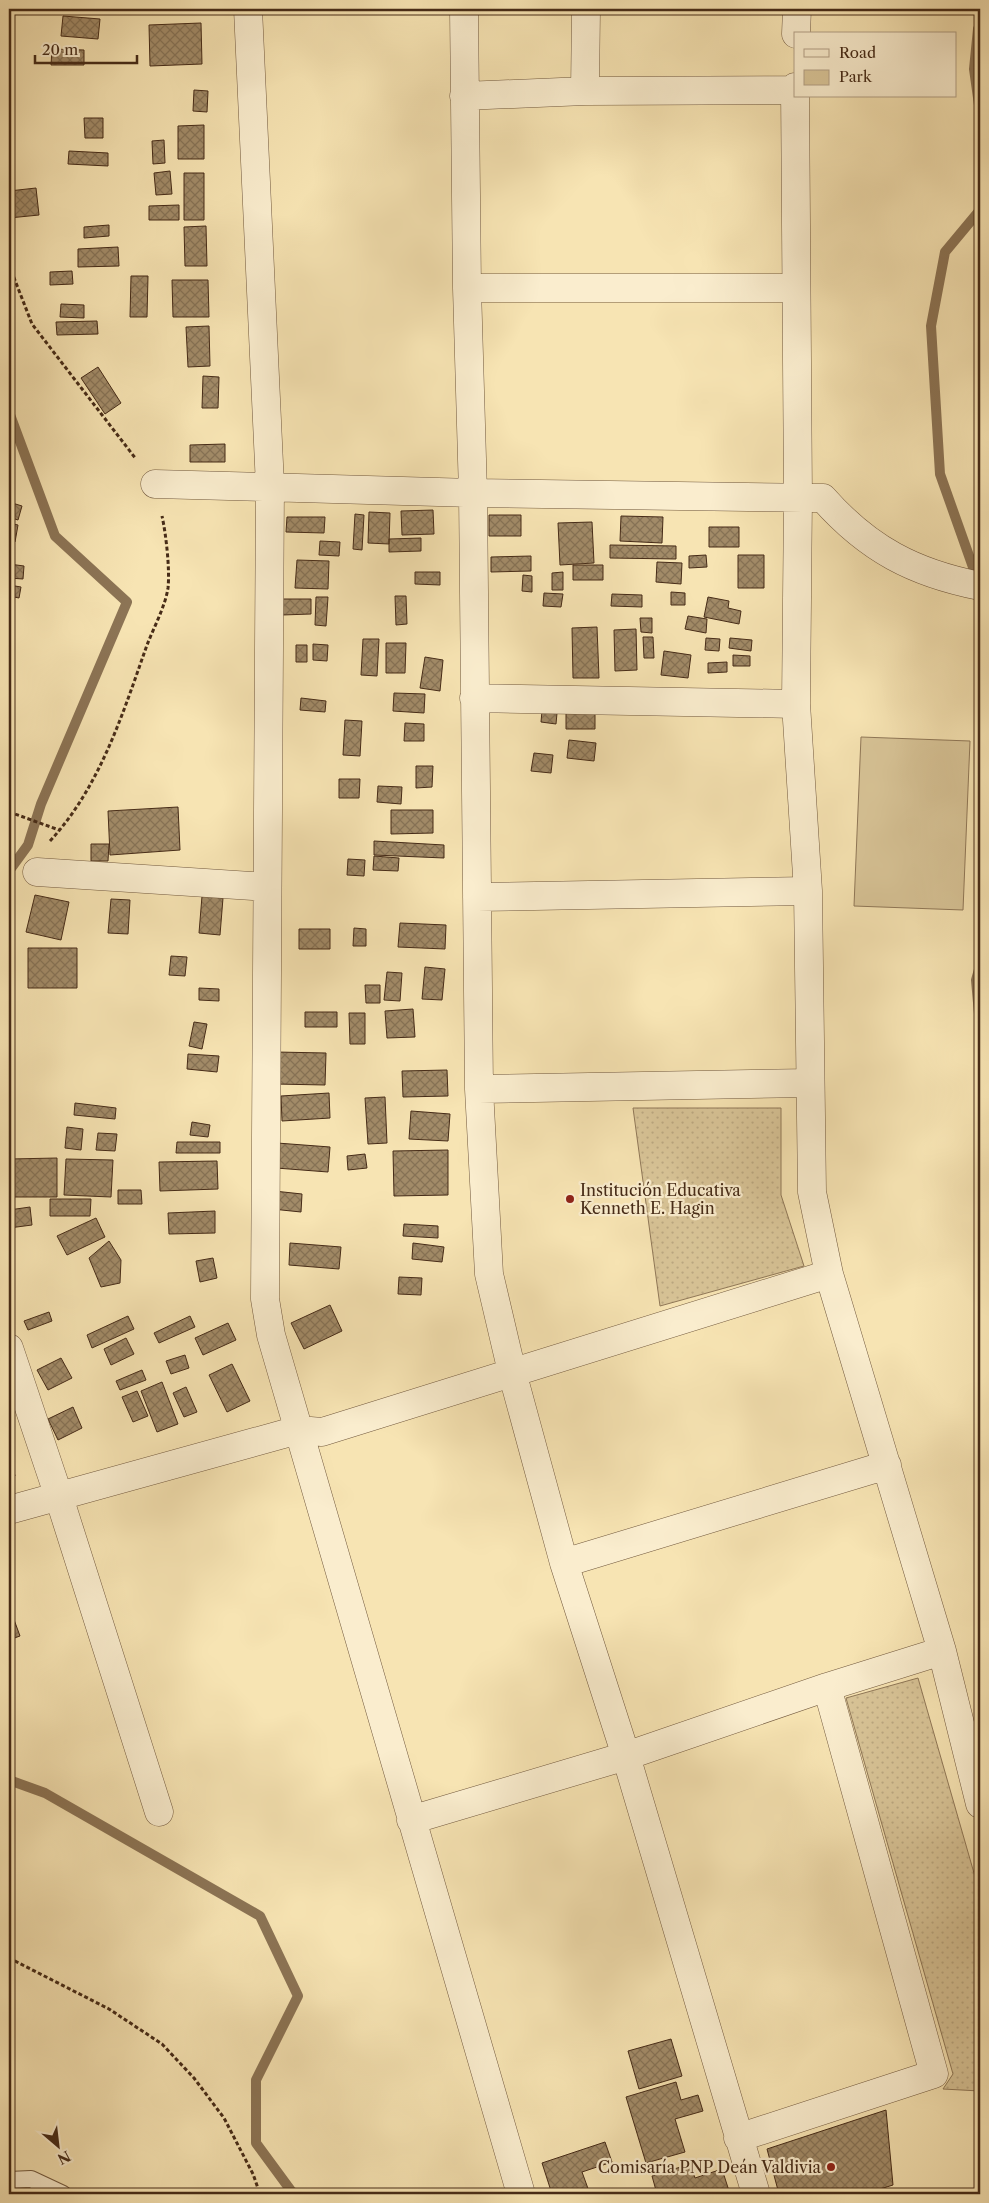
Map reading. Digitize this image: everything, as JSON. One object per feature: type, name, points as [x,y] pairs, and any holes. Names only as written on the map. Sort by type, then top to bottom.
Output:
[{"type":"street","points":[[248,9],[270,486],[265,1299],[271,1335],[298,1430],[410,1820],[521,2194]]},
{"type":"street","points":[[464,9],[464,96],[474,493],[474,698],[479,1089],[489,1274],[512,1372],[564,1564],[626,1756],[756,2194]]},
{"type":"street","points":[[585,91],[586,9]]},
{"type":"street","points":[[796,32],[797,9]]},
{"type":"street","points":[[464,96],[585,91],[794,89]]},
{"type":"street","points":[[795,98],[798,498],[796,704],[808,891],[809,1083],[812,1192],[829,1274],[942,1651],[980,1804]]},
{"type":"street","points":[[468,288],[795,288]]},
{"type":"street","points":[[155,484],[474,493],[823,498],[840,517],[881,551],[923,570],[955,581],[980,586]]},
{"type":"street","points":[[474,698],[796,704]]},
{"type":"street","points":[[37,872],[267,887]]},
{"type":"street","points":[[477,897],[808,891]]},
{"type":"street","points":[[479,1089],[809,1083]]},
{"type":"street","points":[[9,1510],[298,1430],[322,1432],[829,1274]]},
{"type":"street","points":[[9,1348],[59,1496],[159,1812]]},
{"type":"street","points":[[564,1564],[887,1465]]},
{"type":"street","points":[[410,1820],[626,1756],[826,1687],[942,1651]]},
{"type":"street","points":[[738,2138],[934,2074],[826,1687]]},
{"type":"lane","points":[[9,2180],[31,2179],[63,2194]]},
{"type":"path","points":[[9,265],[32,324],[155,484],[166,534],[168,588],[116,732],[88,787],[60,830],[43,848],[37,872]]},
{"type":"path","points":[[9,816],[15,814],[60,830]]},
{"type":"path","points":[[9,1958],[109,2009],[162,2044],[194,2078],[224,2118],[253,2174],[260,2194]]},
{"type":"green space","points":[[861,737],[970,741],[963,910],[854,906]]},
{"type":"green space","points":[[633,1108],[781,1108],[781,1195],[804,1266],[660,1306]]},
{"type":"green space","points":[[918,1678],[980,1894],[980,2091],[943,2089],[953,2074],[846,1698]]},
{"type":"building","points":[[65,9],[105,9],[105,14],[65,12]]},
{"type":"building","points":[[147,9],[174,9],[147,11]]},
{"type":"building","points":[[63,16],[100,19],[98,39],[61,36]]},
{"type":"building","points":[[201,23],[202,64],[150,66],[149,25]]},
{"type":"building","points":[[52,49],[84,50],[84,65],[51,65]]},
{"type":"building","points":[[194,90],[208,91],[207,112],[193,111]]},
{"type":"building","points":[[84,118],[103,118],[103,138],[85,138]]},
{"type":"building","points":[[204,125],[204,159],[178,159],[178,126]]},
{"type":"building","points":[[164,140],[165,163],[153,164],[152,141]]},
{"type":"building","points":[[69,151],[108,153],[108,166],[68,164]]},
{"type":"building","points":[[170,171],[172,194],[156,195],[154,173]]},
{"type":"building","points":[[184,173],[204,173],[204,220],[184,220]]},
{"type":"building","points":[[36,188],[39,215],[9,218],[9,191]]},
{"type":"building","points":[[179,205],[179,220],[149,220],[149,206]]},
{"type":"building","points":[[109,225],[109,236],[84,238],[84,227]]},
{"type":"building","points":[[206,226],[207,266],[185,266],[184,227]]},
{"type":"building","points":[[118,247],[119,266],[78,267],[78,249]]},
{"type":"building","points":[[72,271],[73,284],[50,285],[50,272]]},
{"type":"building","points":[[131,276],[148,276],[147,317],[130,317]]},
{"type":"building","points":[[172,280],[208,280],[209,317],[173,317]]},
{"type":"building","points":[[61,304],[84,305],[84,318],[60,317]]},
{"type":"building","points":[[97,321],[98,334],[57,335],[56,322]]},
{"type":"building","points":[[209,326],[210,366],[188,367],[186,327]]},
{"type":"building","points":[[98,367],[121,403],[105,414],[81,378]]},
{"type":"building","points":[[203,376],[219,377],[218,408],[202,408]]},
{"type":"building","points":[[225,444],[225,462],[190,462],[190,445]]},
{"type":"building","points":[[9,502],[22,506],[18,520],[9,517]]},
{"type":"building","points":[[433,510],[434,534],[402,535],[401,511]]},
{"type":"building","points":[[369,512],[390,513],[389,544],[368,543]]},
{"type":"building","points":[[355,514],[364,515],[362,550],[353,549]]},
{"type":"building","points":[[489,515],[521,515],[521,536],[489,536]]},
{"type":"building","points":[[621,516],[663,517],[662,543],[620,541]]},
{"type":"building","points":[[287,517],[325,517],[324,533],[286,532]]},
{"type":"building","points":[[592,522],[594,563],[560,565],[558,523]]},
{"type":"building","points":[[9,523],[18,525],[15,542],[9,541]]},
{"type":"building","points":[[709,527],[739,527],[739,547],[709,547]]},
{"type":"building","points":[[421,538],[421,551],[389,552],[389,539]]},
{"type":"building","points":[[320,541],[340,542],[339,556],[319,555]]},
{"type":"building","points":[[610,545],[676,546],[676,559],[610,558]]},
{"type":"building","points":[[706,555],[707,567],[689,568],[689,556]]},
{"type":"building","points":[[738,555],[764,555],[764,588],[738,588]]},
{"type":"building","points":[[531,556],[531,571],[491,572],[491,557]]},
{"type":"building","points":[[297,560],[329,561],[328,589],[295,588]]},
{"type":"building","points":[[657,562],[682,563],[681,584],[656,582]]},
{"type":"building","points":[[9,564],[24,566],[23,579],[9,578]]},
{"type":"building","points":[[573,565],[603,565],[603,580],[573,580]]},
{"type":"building","points":[[415,572],[440,572],[440,585],[415,584]]},
{"type":"building","points":[[563,572],[563,590],[552,590],[552,573]]},
{"type":"building","points":[[523,575],[532,576],[532,592],[522,591]]},
{"type":"building","points":[[9,585],[21,587],[19,598],[9,596]]},
{"type":"building","points":[[671,592],[685,593],[685,605],[671,605]]},
{"type":"building","points":[[544,593],[563,594],[561,607],[543,606]]},
{"type":"building","points":[[612,594],[642,595],[642,607],[611,606]]},
{"type":"building","points":[[395,596],[406,596],[407,624],[396,625]]},
{"type":"building","points":[[316,597],[328,597],[326,626],[315,625]]},
{"type":"building","points":[[708,597],[729,601],[728,608],[741,611],[739,624],[704,617]]},
{"type":"building","points":[[281,599],[311,599],[311,614],[282,615]]},
{"type":"building","points":[[9,609],[14,610],[11,627],[9,627]]},
{"type":"building","points":[[688,616],[707,619],[706,633],[685,629]]},
{"type":"building","points":[[640,618],[652,618],[652,633],[641,632]]},
{"type":"building","points":[[597,627],[599,678],[573,678],[572,628]]},
{"type":"building","points":[[9,629],[12,629],[10,648],[9,648]]},
{"type":"building","points":[[636,629],[637,670],[615,671],[614,630]]},
{"type":"building","points":[[643,637],[653,637],[654,658],[644,658]]},
{"type":"building","points":[[706,638],[720,639],[719,651],[705,650]]},
{"type":"building","points":[[730,638],[752,640],[751,651],[729,648]]},
{"type":"building","points":[[363,639],[379,639],[377,676],[361,675]]},
{"type":"building","points":[[386,643],[406,643],[405,673],[386,673]]},
{"type":"building","points":[[313,644],[328,645],[327,661],[313,660]]},
{"type":"building","points":[[296,645],[307,645],[307,662],[296,662]]},
{"type":"building","points":[[664,651],[691,655],[688,678],[661,675]]},
{"type":"building","points":[[733,655],[750,656],[750,666],[733,666]]},
{"type":"building","points":[[425,657],[443,660],[440,691],[420,688]]},
{"type":"building","points":[[727,662],[727,672],[708,673],[708,663]]},
{"type":"building","points":[[394,693],[425,694],[424,713],[393,711]]},
{"type":"building","points":[[301,698],[326,701],[325,712],[300,710]]},
{"type":"building","points":[[542,711],[557,713],[556,724],[541,722]]},
{"type":"building","points":[[566,713],[595,713],[595,729],[566,729]]},
{"type":"building","points":[[345,720],[362,721],[360,756],[343,755]]},
{"type":"building","points":[[405,723],[424,724],[424,741],[404,741]]},
{"type":"building","points":[[569,740],[596,743],[594,761],[567,758]]},
{"type":"building","points":[[534,753],[553,755],[551,773],[531,771]]},
{"type":"building","points":[[416,766],[433,766],[432,787],[416,788]]},
{"type":"building","points":[[339,779],[360,779],[359,798],[339,798]]},
{"type":"building","points":[[378,786],[402,787],[401,804],[377,802]]},
{"type":"building","points":[[178,807],[180,850],[110,855],[108,811]]},
{"type":"building","points":[[391,810],[433,810],[433,833],[391,834]]},
{"type":"building","points":[[374,841],[444,845],[444,858],[374,855]]},
{"type":"building","points":[[91,844],[109,844],[108,861],[91,861]]},
{"type":"building","points":[[374,856],[399,858],[398,871],[373,870]]},
{"type":"building","points":[[348,859],[365,860],[364,876],[347,875]]},
{"type":"building","points":[[35,895],[69,902],[61,940],[26,932]]},
{"type":"building","points":[[202,896],[223,898],[220,935],[199,933]]},
{"type":"building","points":[[111,899],[130,900],[128,934],[108,933]]},
{"type":"building","points":[[400,923],[446,925],[445,949],[398,947]]},
{"type":"building","points":[[354,928],[366,929],[366,946],[353,946]]},
{"type":"building","points":[[299,929],[330,929],[330,949],[299,949]]},
{"type":"building","points":[[28,948],[77,948],[77,988],[28,988]]},
{"type":"building","points":[[171,956],[187,957],[185,976],[169,975]]},
{"type":"building","points":[[425,967],[445,969],[442,1000],[422,999]]},
{"type":"building","points":[[387,972],[402,973],[400,1001],[384,1000]]},
{"type":"building","points":[[365,985],[380,985],[380,1003],[366,1003]]},
{"type":"building","points":[[199,988],[219,989],[219,1001],[199,1000]]},
{"type":"building","points":[[413,1009],[415,1037],[387,1038],[385,1011]]},
{"type":"building","points":[[305,1012],[337,1012],[337,1027],[305,1027]]},
{"type":"building","points":[[349,1013],[365,1013],[365,1044],[350,1044]]},
{"type":"building","points":[[194,1022],[207,1024],[202,1049],[189,1046]]},
{"type":"building","points":[[276,1052],[326,1053],[325,1085],[275,1084]]},
{"type":"building","points":[[188,1054],[219,1056],[217,1072],[187,1069]]},
{"type":"building","points":[[447,1070],[448,1096],[403,1097],[402,1071]]},
{"type":"building","points":[[329,1093],[330,1118],[282,1121],[281,1096]]},
{"type":"building","points":[[385,1097],[387,1143],[368,1144],[365,1098]]},
{"type":"building","points":[[75,1103],[116,1108],[115,1119],[74,1115]]},
{"type":"building","points":[[411,1111],[450,1114],[448,1141],[409,1139]]},
{"type":"building","points":[[192,1122],[210,1125],[208,1137],[190,1135]]},
{"type":"building","points":[[67,1127],[83,1129],[81,1150],[65,1148]]},
{"type":"building","points":[[98,1133],[117,1134],[115,1151],[96,1150]]},
{"type":"building","points":[[177,1142],[220,1142],[220,1153],[176,1153]]},
{"type":"building","points":[[277,1143],[330,1147],[328,1172],[276,1168]]},
{"type":"building","points":[[448,1150],[448,1195],[394,1196],[393,1151]]},
{"type":"building","points":[[365,1154],[367,1168],[348,1170],[347,1156]]},
{"type":"building","points":[[57,1158],[57,1197],[10,1197],[10,1159]]},
{"type":"building","points":[[66,1159],[113,1160],[111,1197],[64,1195]]},
{"type":"building","points":[[217,1161],[218,1189],[160,1191],[159,1162]]},
{"type":"building","points":[[118,1190],[141,1190],[142,1204],[118,1204]]},
{"type":"building","points":[[274,1191],[302,1194],[301,1212],[272,1209]]},
{"type":"building","points":[[50,1199],[91,1199],[90,1216],[50,1216]]},
{"type":"building","points":[[30,1207],[32,1225],[9,1228],[9,1210]]},
{"type":"building","points":[[215,1211],[215,1233],[169,1234],[168,1213]]},
{"type":"building","points":[[96,1218],[105,1237],[67,1255],[57,1236]]},
{"type":"building","points":[[404,1224],[438,1226],[438,1238],[403,1236]]},
{"type":"building","points":[[109,1241],[121,1260],[120,1283],[101,1287],[89,1258]]},
{"type":"building","points":[[290,1243],[341,1247],[339,1269],[289,1265]]},
{"type":"building","points":[[413,1243],[444,1247],[442,1262],[412,1259]]},
{"type":"building","points":[[213,1258],[217,1278],[200,1282],[196,1261]]},
{"type":"building","points":[[399,1277],[422,1278],[421,1295],[398,1294]]},
{"type":"building","points":[[330,1305],[342,1331],[304,1349],[291,1323]]},
{"type":"building","points":[[49,1312],[52,1321],[28,1330],[24,1321]]},
{"type":"building","points":[[128,1316],[134,1329],[92,1348],[87,1335]]},
{"type":"building","points":[[190,1316],[195,1327],[159,1343],[154,1333]]},
{"type":"building","points":[[228,1323],[236,1340],[203,1355],[195,1338]]},
{"type":"building","points":[[126,1338],[134,1354],[111,1365],[104,1349]]},
{"type":"building","points":[[185,1355],[189,1368],[171,1374],[166,1361]]},
{"type":"building","points":[[61,1358],[72,1378],[48,1390],[37,1370]]},
{"type":"building","points":[[232,1364],[250,1401],[227,1412],[209,1375]]},
{"type":"building","points":[[142,1370],[146,1380],[120,1390],[116,1381]]},
{"type":"building","points":[[162,1382],[178,1424],[157,1432],[141,1391]]},
{"type":"building","points":[[186,1387],[197,1412],[184,1417],[173,1393]]},
{"type":"building","points":[[137,1391],[148,1416],[133,1422],[122,1397]]},
{"type":"building","points":[[73,1407],[82,1428],[58,1440],[48,1419]]},
{"type":"building","points":[[9,1450],[15,1476],[9,1477]]},
{"type":"building","points":[[9,1606],[20,1636],[9,1640]]},
{"type":"building","points":[[671,2039],[682,2076],[639,2089],[628,2051]]},
{"type":"building","points":[[676,2082],[681,2100],[698,2095],[703,2111],[675,2119],[685,2152],[646,2163],[626,2097]]},
{"type":"building","name":"Comisaría PNP Deán Valdivia","points":[[886,2110],[893,2185],[864,2194],[779,2194],[767,2149]]},
{"type":"building","points":[[605,2142],[612,2162],[582,2172],[590,2194],[552,2194],[542,2163]]},
{"type":"building","points":[[690,2164],[695,2178],[722,2169],[730,2194],[657,2194],[652,2176]]},
{"type":"waterway","points":[[980,25],[974,69],[980,112]]},
{"type":"waterway","points":[[979,584],[940,474],[931,326],[945,252],[980,210]]},
{"type":"waterway","points":[[9,412],[55,536],[127,602],[41,804],[28,845],[9,871]]},
{"type":"waterway","points":[[980,966],[976,980],[980,1025]]},
{"type":"waterway","points":[[9,1780],[45,1793],[260,1916],[298,1996],[256,2080],[256,2143],[292,2192],[299,2194]]},
{"type":"place","name":"Institución Educativa Kenneth E. Hagin","points":[[570,1199]]},
{"type":"place","name":"Comisaría PNP Deán Valdivia","points":[[831,2167]]}]
